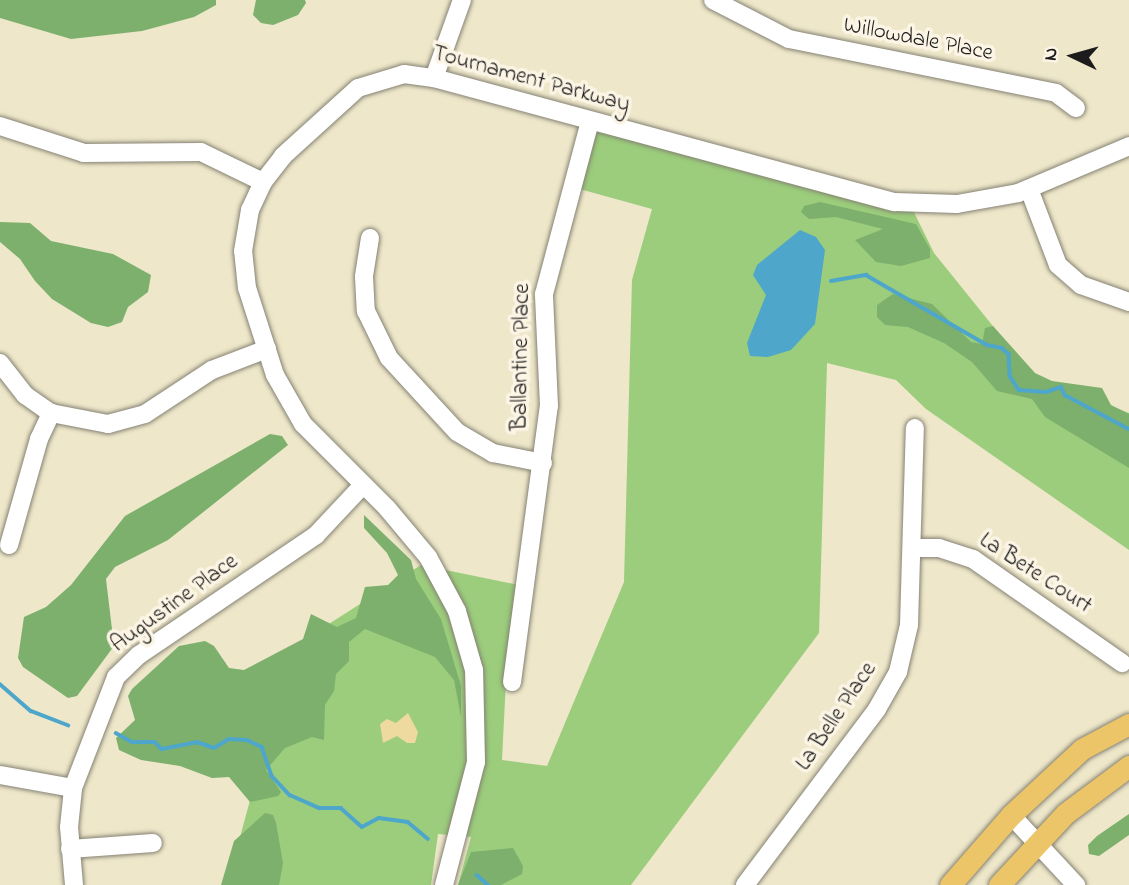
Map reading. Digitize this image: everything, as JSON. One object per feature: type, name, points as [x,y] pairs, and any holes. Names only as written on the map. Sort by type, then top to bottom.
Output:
[{"type":"main road","points":[[950,885],[1011,815],[1082,749],[1129,723]]},
{"type":"main road","points":[[999,885],[1037,841],[1106,779],[1129,766]]},
{"type":"street","points":[[434,78],[462,0]]},
{"type":"street","name":"Willowdale Place","points":[[713,0],[789,38],[1056,93],[1076,108]]},
{"type":"street","name":"Tournament Parkway","points":[[444,885],[476,762],[474,670],[457,611],[442,581],[409,531],[303,424],[289,402],[267,349],[247,288],[243,251],[250,210],[263,182],[283,156],[358,88],[388,76],[434,78],[895,202],[957,204],[1029,189],[1129,146]]},
{"type":"street","name":"Ballantine Place","points":[[512,682],[550,406],[544,294],[590,121]]},
{"type":"street","points":[[0,126],[84,153],[201,152],[263,182]]},
{"type":"street","points":[[1029,189],[1058,265],[1081,285],[1129,302]]},
{"type":"street","points":[[370,238],[365,303],[371,328],[389,358],[457,432],[494,453],[543,463]]},
{"type":"street","points":[[0,363],[25,395],[51,413],[89,424],[127,421],[161,406],[212,370],[267,349]]},
{"type":"street","points":[[9,545],[39,439],[51,413]]},
{"type":"street","name":"La Belle Place","points":[[745,885],[890,690],[909,625],[915,428]]},
{"type":"street","name":"Augustine Place","points":[[74,885],[69,849],[74,788],[108,692],[127,665],[316,535],[363,485]]},
{"type":"street","name":"La Bete Court","points":[[912,548],[939,548],[973,559],[1122,663]]},
{"type":"street","points":[[0,775],[74,788]]},
{"type":"street","points":[[1011,815],[1076,885]]},
{"type":"street","points":[[69,849],[153,844]]},
{"type":"green space","points":[[0,0],[216,0],[216,5],[194,17],[142,31],[71,39],[0,18]]},
{"type":"green space","points":[[256,0],[305,0],[306,3],[298,15],[273,25],[261,23],[253,15]]},
{"type":"green space","points":[[584,112],[906,196],[934,253],[1033,376],[1129,413],[1129,550],[926,409],[896,380],[827,363],[819,633],[631,885],[458,885],[471,837],[438,834],[431,885],[227,885],[258,771],[321,629],[421,565],[519,585],[506,680],[502,760],[547,766],[624,582],[632,280],[652,209],[565,185]]},
{"type":"green space","points":[[820,202],[916,224],[930,249],[930,258],[901,266],[876,262],[855,240],[883,229],[836,217],[809,219],[801,212],[804,206]]},
{"type":"green space","points":[[0,222],[30,223],[51,241],[113,254],[151,275],[148,292],[128,307],[122,322],[108,327],[91,323],[52,299],[35,281],[20,259],[0,242]]},
{"type":"green space","points":[[893,294],[932,304],[971,342],[982,344],[985,328],[993,326],[1035,373],[1052,381],[1102,388],[1111,405],[1129,414],[1129,468],[1045,417],[1032,399],[997,391],[972,362],[944,343],[908,327],[885,325],[877,317],[877,305]]},
{"type":"green space","points":[[270,434],[282,436],[288,445],[168,540],[115,567],[106,579],[114,646],[77,696],[68,698],[23,667],[18,658],[24,617],[46,607],[71,585],[125,516]]},
{"type":"green space","points":[[364,515],[411,560],[416,579],[441,619],[461,686],[461,717],[454,680],[435,657],[365,629],[349,642],[349,661],[336,674],[334,691],[325,705],[324,740],[312,737],[285,748],[266,770],[281,792],[278,796],[250,802],[229,777],[212,778],[180,766],[141,760],[119,750],[116,738],[135,720],[128,696],[132,689],[179,646],[205,641],[214,646],[229,668],[244,670],[303,639],[311,614],[337,627],[356,618],[365,587],[388,585],[398,575],[387,553],[364,528]]},
{"type":"green space","points":[[265,813],[273,815],[276,823],[283,863],[279,885],[221,885],[234,841]]},
{"type":"green space","points":[[1129,814],[1129,835],[1099,856],[1089,854],[1088,845],[1097,836]]},
{"type":"green space","points":[[513,848],[523,866],[522,874],[501,885],[458,885],[471,852]]},
{"type":"sand","points":[[408,713],[418,732],[415,743],[407,743],[397,736],[383,743],[380,724],[387,719],[396,723]]},
{"type":"water","points":[[800,230],[816,237],[825,250],[815,324],[791,350],[768,357],[750,356],[747,343],[766,295],[753,275],[757,265]]},
{"type":"waterway","points":[[831,281],[866,275],[987,345],[1002,348],[1009,354],[1010,376],[1019,390],[1046,392],[1061,387],[1065,395],[1129,429]]},
{"type":"waterway","points":[[0,684],[31,711],[68,725]]},
{"type":"waterway","points":[[116,733],[132,742],[155,742],[162,749],[197,742],[214,748],[229,739],[247,740],[262,747],[272,776],[290,795],[319,808],[341,808],[362,827],[379,818],[408,822],[428,839]]},
{"type":"waterway","points":[[477,875],[488,885]]}]
